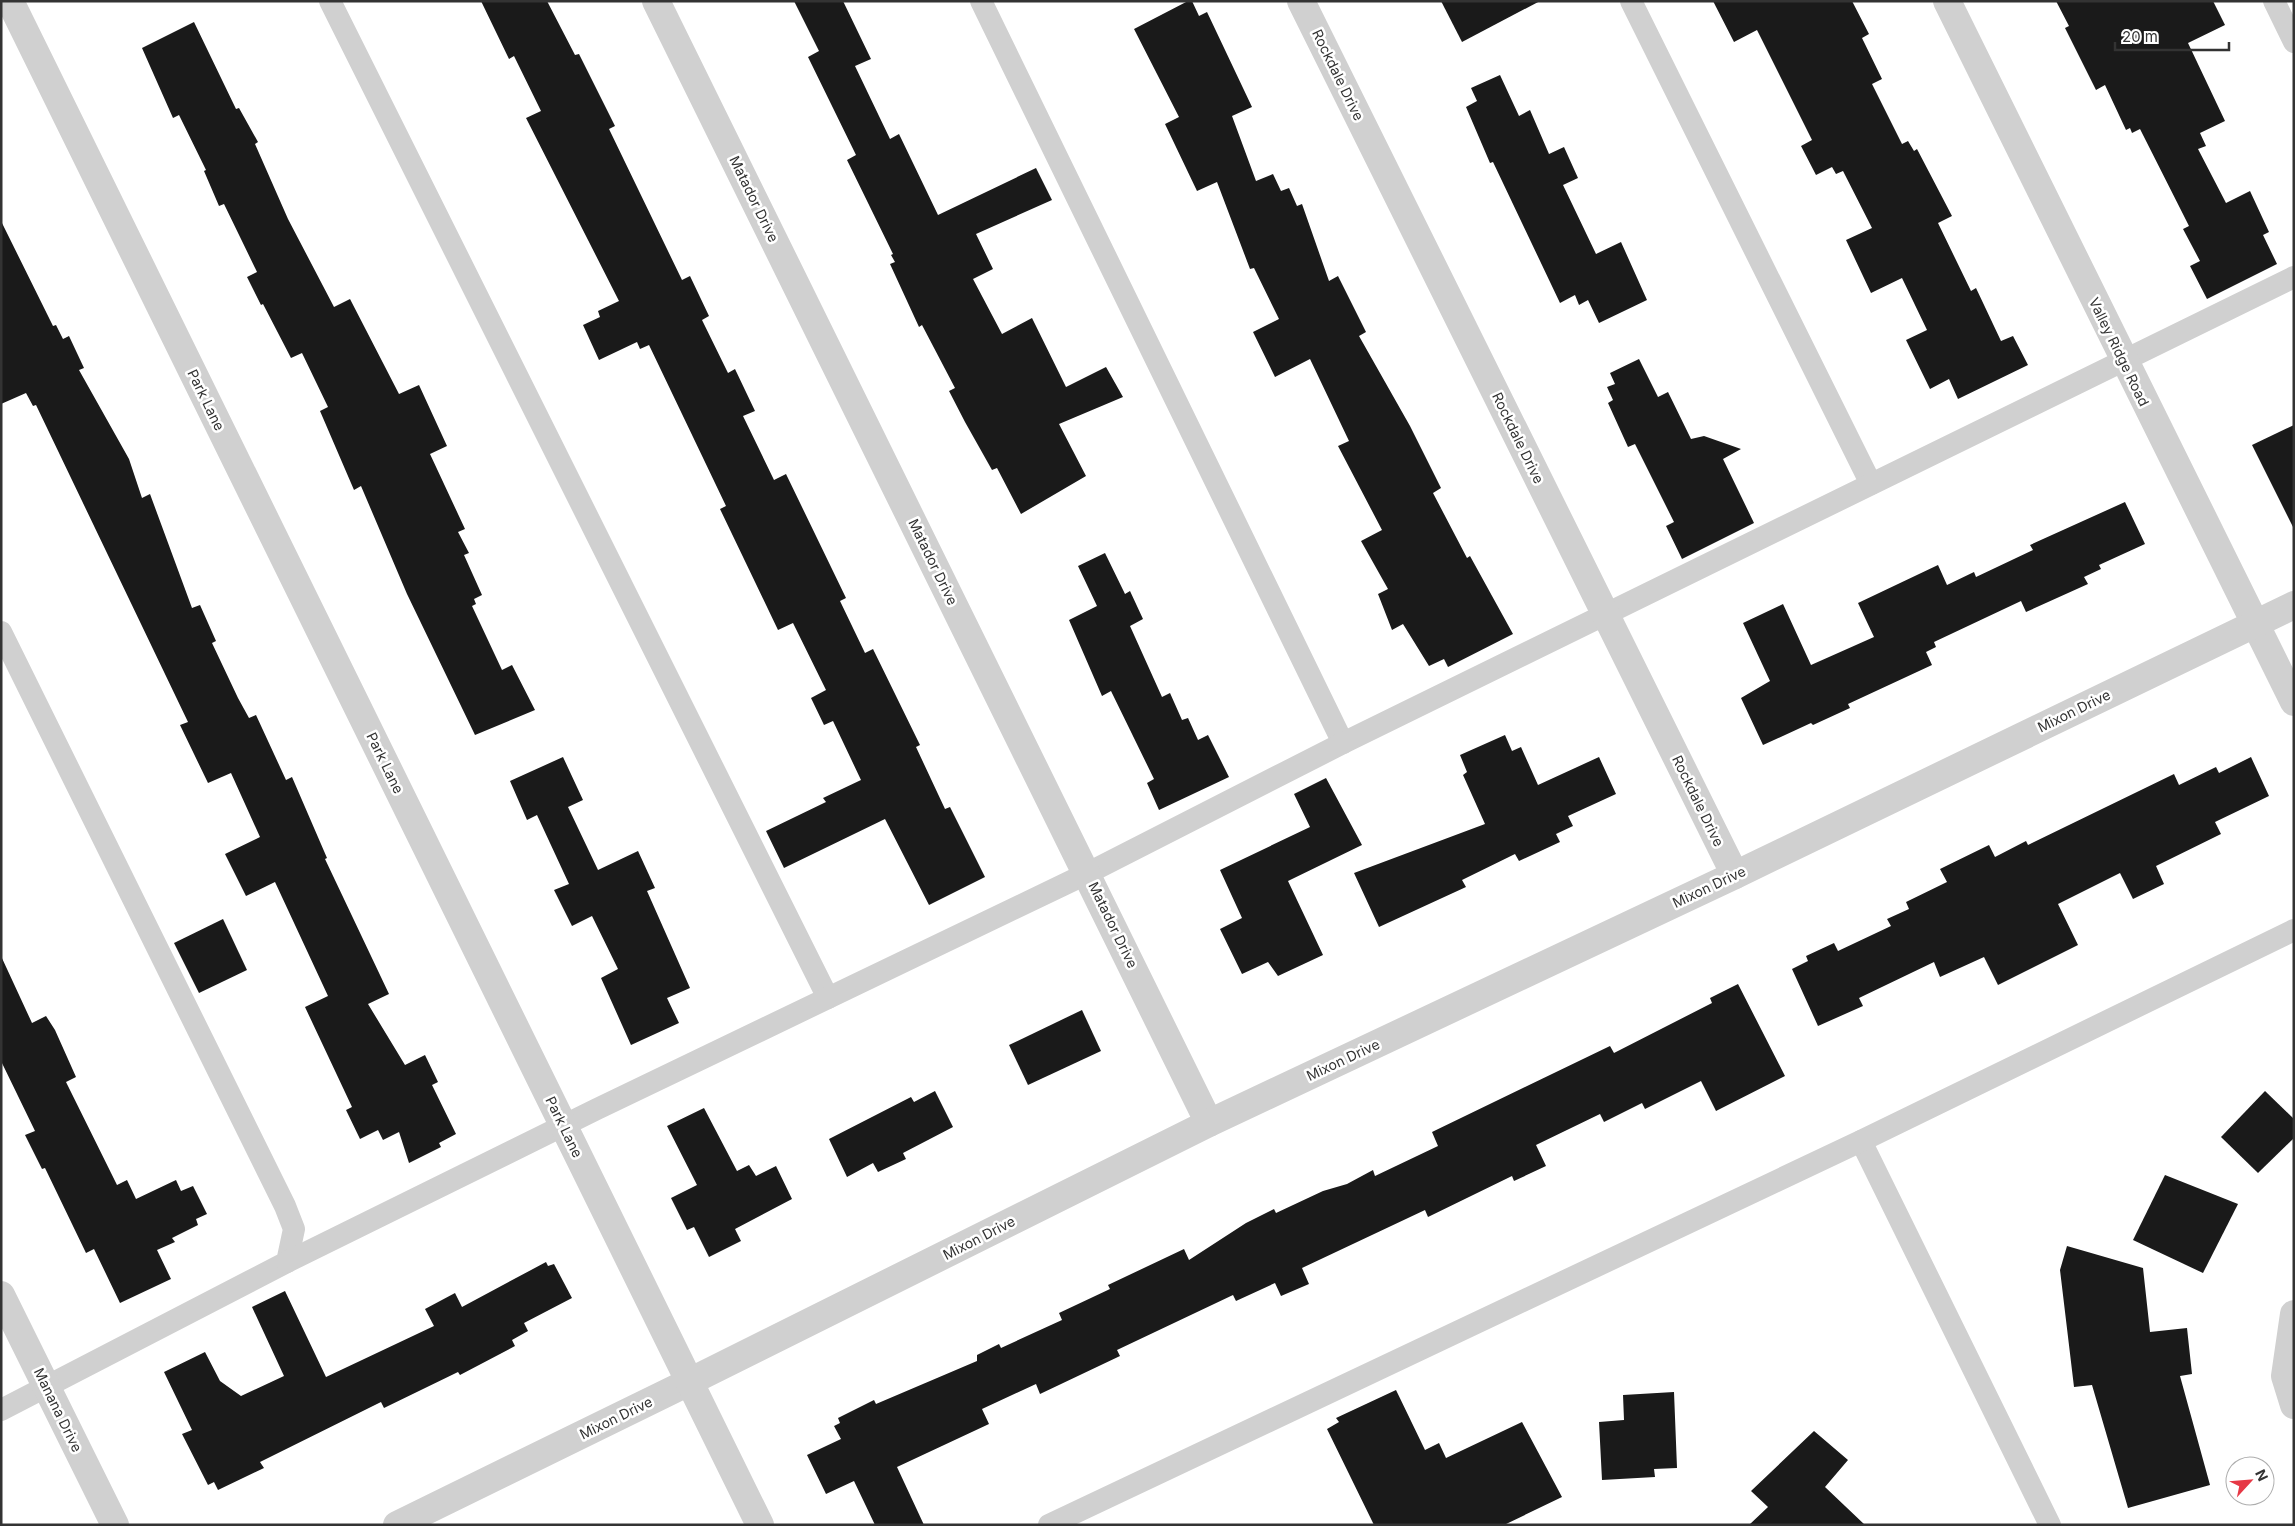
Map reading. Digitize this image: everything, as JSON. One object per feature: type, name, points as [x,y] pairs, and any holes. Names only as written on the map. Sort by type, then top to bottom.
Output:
[{"type":"street","name":"Park Lane","points":[[10,1],[760,1525]]},
{"type":"street","name":"Matador Drive","points":[[656,1],[1088,874],[1209,1123]]},
{"type":"street","name":"Rockdale Drive","points":[[1301,1],[1735,875]]},
{"type":"street","name":"Valley Ridge Road","points":[[1947,1],[2122,359],[2294,702]]},
{"type":"street","name":"Mixon Drive","points":[[397,1525],[1209,1123],[1735,875],[2294,605]]},
{"type":"street","name":"Manana Drive","points":[[1,1295],[114,1525]]},
{"type":"street","points":[[2294,1314],[2285,1376],[2294,1404]]},
{"type":"lane","points":[[330,1],[828,998]]},
{"type":"lane","points":[[981,1],[1343,743]]},
{"type":"lane","points":[[1631,1],[1871,484]]},
{"type":"lane","points":[[2274,1],[2294,42]]},
{"type":"lane","points":[[1,1410],[287,1262],[563,1126],[1088,874],[1343,743],[2122,359],[2294,277]]},
{"type":"lane","points":[[1,632],[284,1206],[294,1229],[287,1262]]},
{"type":"lane","points":[[1049,1525],[1861,1141],[2294,930]]},
{"type":"lane","points":[[1861,1141],[2050,1525]]},
{"type":"building","points":[[481,1],[547,1],[575,55],[579,54],[615,126],[609,129],[682,280],[690,276],[709,316],[702,320],[728,373],[735,369],[755,411],[743,416],[774,480],[786,474],[846,598],[840,601],[865,653],[873,649],[920,745],[916,747],[945,809],[950,807],[985,877],[929,905],[885,819],[784,868],[766,831],[826,802],[823,798],[861,780],[833,721],[824,725],[811,698],[826,690],[793,623],[778,630],[720,509],[726,506],[649,345],[640,349],[637,342],[599,360],[583,325],[600,317],[598,311],[619,301],[526,118],[541,111],[514,56],[509,59]]},
{"type":"building","points":[[794,1],[843,1],[871,59],[855,66],[890,139],[899,134],[938,215],[1036,168],[1052,200],[976,234],[993,269],[973,279],[1002,334],[1032,318],[1066,387],[1106,367],[1123,397],[1059,424],[1086,476],[1021,514],[997,468],[992,470],[965,422],[949,391],[955,388],[922,325],[919,327],[890,264],[895,262],[891,255],[893,254],[847,160],[856,155],[808,57],[819,51]]},
{"type":"building","points":[[1188,1],[1192,1],[1199,16],[1207,12],[1252,107],[1232,116],[1256,181],[1273,174],[1281,191],[1289,188],[1297,206],[1302,204],[1329,281],[1338,276],[1366,332],[1359,336],[1410,426],[1441,488],[1433,493],[1467,558],[1470,556],[1513,634],[1448,667],[1444,659],[1429,666],[1403,624],[1392,630],[1378,594],[1388,589],[1361,541],[1382,530],[1338,446],[1349,441],[1310,359],[1275,377],[1253,332],[1279,319],[1254,268],[1250,269],[1217,182],[1197,191],[1165,124],[1179,117],[1134,29]]},
{"type":"building","points":[[1441,1],[1540,1],[1462,42]]},
{"type":"building","points":[[1713,1],[1852,1],[1869,34],[1862,38],[1882,79],[1872,84],[1902,144],[1908,141],[1914,151],[1917,149],[1952,216],[1938,223],[1971,291],[1976,288],[2001,341],[2013,336],[2028,365],[1958,399],[1949,379],[1930,389],[1906,340],[1927,330],[1902,278],[1871,293],[1846,240],[1872,228],[1843,171],[1836,174],[1832,167],[1816,175],[1801,146],[1812,140],[1757,30],[1734,42]]},
{"type":"building","points":[[2056,1],[2213,1],[2225,25],[2188,43],[2225,121],[2200,133],[2206,146],[2198,149],[2226,203],[2250,191],[2269,232],[2263,235],[2277,264],[2207,299],[2190,266],[2200,261],[2183,229],[2189,226],[2140,129],[2132,133],[2130,128],[2126,130],[2105,85],[2096,90],[2065,28],[2069,26]]},
{"type":"building","points":[[194,22],[236,109],[239,108],[258,142],[255,144],[288,219],[334,307],[350,299],[399,394],[419,385],[447,446],[430,454],[465,529],[458,532],[469,553],[464,555],[482,595],[474,599],[476,604],[472,606],[502,670],[512,665],[535,710],[475,735],[407,594],[361,486],[354,490],[320,411],[328,407],[302,353],[291,358],[247,277],[257,272],[224,204],[219,206],[204,171],[206,170],[179,115],[173,118],[142,48]]},
{"type":"building","points":[[1500,75],[1519,116],[1530,110],[1549,154],[1564,147],[1578,178],[1563,185],[1596,254],[1621,242],[1647,300],[1599,323],[1588,300],[1579,305],[1575,295],[1560,303],[1493,162],[1490,163],[1466,107],[1477,101],[1471,88]]},
{"type":"building","points":[[1,221],[53,326],[56,325],[63,339],[69,336],[84,368],[79,370],[129,459],[142,498],[150,494],[192,608],[200,605],[216,641],[212,643],[238,698],[249,718],[256,715],[286,780],[292,777],[327,858],[325,859],[389,994],[368,1004],[405,1065],[425,1055],[438,1082],[432,1085],[456,1134],[439,1143],[441,1147],[409,1163],[399,1132],[383,1140],[378,1130],[360,1139],[346,1110],[352,1107],[305,1007],[328,996],[275,882],[246,896],[225,854],[260,837],[231,773],[208,783],[180,725],[188,722],[36,405],[33,406],[26,393],[1,404]]},
{"type":"building","points":[[1639,359],[1658,397],[1668,392],[1691,439],[1704,436],[1741,449],[1723,459],[1754,523],[1682,559],[1666,526],[1674,522],[1635,444],[1628,447],[1608,403],[1613,400],[1607,387],[1615,384],[1610,373]]},
{"type":"building","points":[[2294,425],[2294,529],[2252,445]]},
{"type":"building","points":[[2125,502],[2145,544],[2099,565],[2101,569],[2084,577],[2088,584],[2026,612],[2021,601],[1934,642],[1936,647],[1926,652],[1932,665],[1848,704],[1850,708],[1763,745],[1741,698],[1770,681],[1743,623],[1783,604],[1811,665],[1874,637],[1858,603],[1938,565],[1947,585],[1974,572],[1976,577],[2033,550],[2030,545]]},
{"type":"building","points":[[1105,553],[1125,594],[1130,591],[1143,619],[1130,626],[1162,697],[1170,693],[1182,720],[1188,718],[1198,740],[1208,735],[1229,777],[1159,810],[1147,783],[1154,779],[1111,691],[1102,696],[1069,620],[1097,606],[1078,566]]},
{"type":"building","points":[[1505,735],[1512,751],[1521,747],[1538,785],[1599,757],[1616,794],[1568,816],[1573,826],[1556,834],[1560,842],[1519,861],[1515,854],[1462,880],[1466,887],[1379,927],[1354,873],[1485,824],[1463,775],[1467,772],[1460,755]]},
{"type":"building","points":[[563,757],[583,800],[568,807],[598,870],[638,851],[655,888],[647,891],[690,988],[667,998],[679,1023],[631,1045],[601,978],[618,969],[592,916],[572,926],[554,890],[569,884],[537,815],[527,820],[510,781]]},
{"type":"building","points":[[2251,757],[2269,796],[2215,822],[2221,834],[2156,866],[2164,884],[2133,899],[2120,873],[2058,904],[2078,945],[1998,985],[1984,957],[1940,977],[1934,962],[1859,998],[1863,1006],[1818,1026],[1792,969],[1808,961],[1806,956],[1834,943],[1838,951],[1891,926],[1887,919],[1909,909],[1906,902],[1947,882],[1940,869],[1989,845],[1995,857],[2026,841],[2028,845],[2174,774],[2179,785],[2216,767],[2219,773]]},
{"type":"building","points":[[1326,778],[1362,845],[1288,881],[1323,955],[1278,976],[1268,962],[1242,974],[1220,929],[1242,918],[1220,870],[1310,827],[1294,794]]},
{"type":"building","points":[[223,919],[247,970],[199,993],[174,943]]},
{"type":"building","points":[[1,956],[32,1023],[46,1016],[55,1030],[76,1077],[66,1082],[117,1185],[127,1180],[136,1199],[176,1180],[181,1191],[193,1186],[207,1214],[196,1219],[198,1225],[172,1238],[175,1242],[157,1250],[171,1279],[120,1303],[94,1249],[86,1253],[45,1168],[42,1169],[25,1135],[35,1131],[1,1061]]},
{"type":"building","points":[[1738,984],[1785,1076],[1716,1111],[1701,1081],[1645,1109],[1642,1103],[1604,1122],[1600,1114],[1536,1145],[1546,1166],[1514,1181],[1512,1176],[1428,1217],[1425,1210],[1302,1268],[1309,1284],[1281,1296],[1275,1283],[1236,1301],[1233,1295],[1117,1350],[1120,1356],[1040,1394],[1036,1384],[982,1409],[989,1424],[897,1467],[924,1525],[875,1525],[854,1481],[826,1494],[807,1455],[841,1439],[834,1426],[840,1423],[838,1418],[874,1400],[876,1404],[977,1361],[977,1355],[999,1344],[1001,1348],[1062,1320],[1059,1313],[1110,1289],[1108,1285],[1184,1249],[1189,1260],[1246,1223],[1274,1209],[1276,1213],[1323,1191],[1347,1184],[1373,1170],[1375,1176],[1438,1146],[1432,1132],[1610,1046],[1614,1053],[1712,1003],[1710,998]]},
{"type":"building","points":[[1082,1010],[1101,1051],[1028,1085],[1009,1045]]},
{"type":"building","points":[[935,1091],[953,1127],[903,1153],[906,1159],[878,1172],[873,1163],[847,1177],[829,1139],[911,1097],[914,1102]]},
{"type":"building","points":[[2265,1091],[2294,1119],[2294,1138],[2258,1173],[2221,1137]]},
{"type":"building","points":[[704,1108],[737,1171],[749,1165],[756,1176],[776,1166],[792,1199],[735,1229],[741,1241],[709,1257],[694,1227],[687,1230],[671,1198],[697,1185],[667,1126]]},
{"type":"building","points":[[2165,1175],[2238,1204],[2203,1273],[2133,1240]]},
{"type":"building","points":[[2067,1246],[2143,1268],[2150,1332],[2187,1328],[2192,1374],[2180,1376],[2210,1485],[2128,1508],[2092,1385],[2074,1387],[2060,1270]]},
{"type":"building","points":[[546,1262],[548,1266],[554,1264],[572,1298],[524,1323],[528,1331],[512,1340],[515,1346],[460,1375],[458,1372],[384,1408],[381,1402],[260,1462],[264,1468],[218,1490],[214,1482],[208,1485],[182,1434],[192,1430],[164,1372],[205,1352],[220,1381],[241,1396],[284,1376],[252,1307],[285,1291],[326,1377],[434,1326],[425,1309],[455,1293],[462,1307]]},
{"type":"building","points":[[1396,1390],[1425,1450],[1439,1443],[1446,1458],[1522,1422],[1562,1497],[1504,1525],[1374,1525],[1327,1429],[1339,1422],[1336,1418]]},
{"type":"building","points":[[1674,1392],[1677,1468],[1654,1469],[1655,1477],[1602,1480],[1599,1422],[1624,1420],[1623,1395]]},
{"type":"building","points":[[1814,1431],[1848,1460],[1825,1487],[1865,1525],[1749,1525],[1768,1507],[1751,1491]]}]
